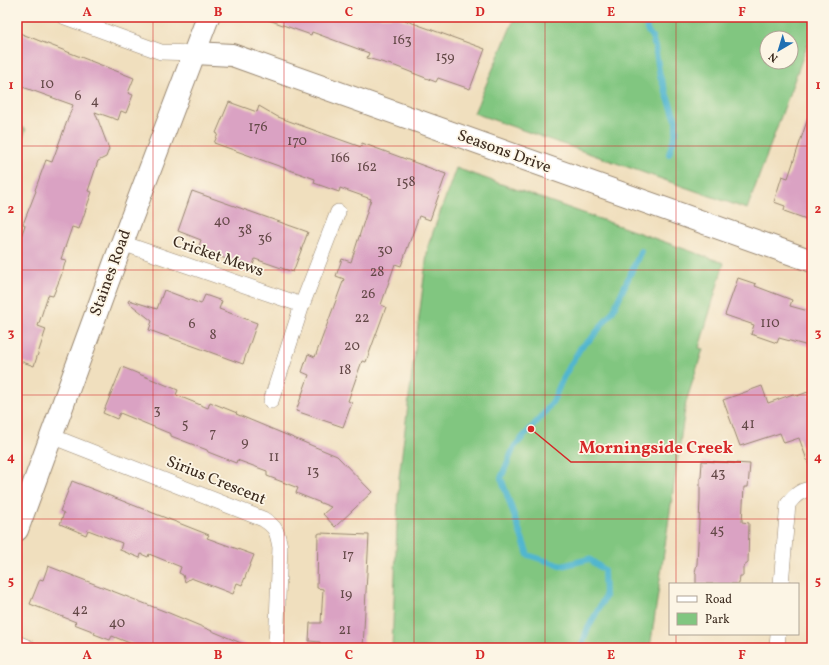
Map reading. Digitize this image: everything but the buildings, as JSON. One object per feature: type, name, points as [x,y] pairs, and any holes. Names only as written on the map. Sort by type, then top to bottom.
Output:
[{"type":"street","points":[[65,17],[161,52],[195,53]]},
{"type":"street","name":"Staines Road","points":[[17,530],[122,243],[208,17]]},
{"type":"street","name":"Seasons Drive","points":[[195,53],[232,55],[812,261]]},
{"type":"street","points":[[271,401],[302,305],[338,212]]},
{"type":"street","name":"Cricket Mews","points":[[122,243],[302,305]]},
{"type":"street","name":"Sirius Crescent","points":[[52,436],[263,518],[272,524],[278,533],[280,547],[276,648]]},
{"type":"street","points":[[782,583],[788,504],[796,494],[812,489]]},
{"type":"street","points":[[777,648],[778,635]]},
{"type":"street","points":[[17,643],[28,648]]},
{"type":"green space","points":[[515,17],[812,17],[812,32],[799,67],[799,30],[759,30],[759,70],[798,70],[747,209],[474,113]]},
{"type":"green space","points":[[17,126],[26,129],[17,153]]},
{"type":"green space","points":[[456,168],[724,263],[699,348],[703,349],[686,402],[650,648],[392,648],[399,477],[428,246]]},
{"type":"waterway","points":[[646,17],[647,30],[652,37],[655,47],[660,76],[676,120],[676,132],[669,154]]},
{"type":"waterway","points":[[581,648],[587,630],[605,597],[604,570],[589,559],[562,566],[528,555],[501,478],[514,447],[542,416],[553,401],[563,378],[581,347],[591,339],[613,311],[641,251]]},
{"type":"place","name":"Morningside Creek","points":[[531,429]]}]
